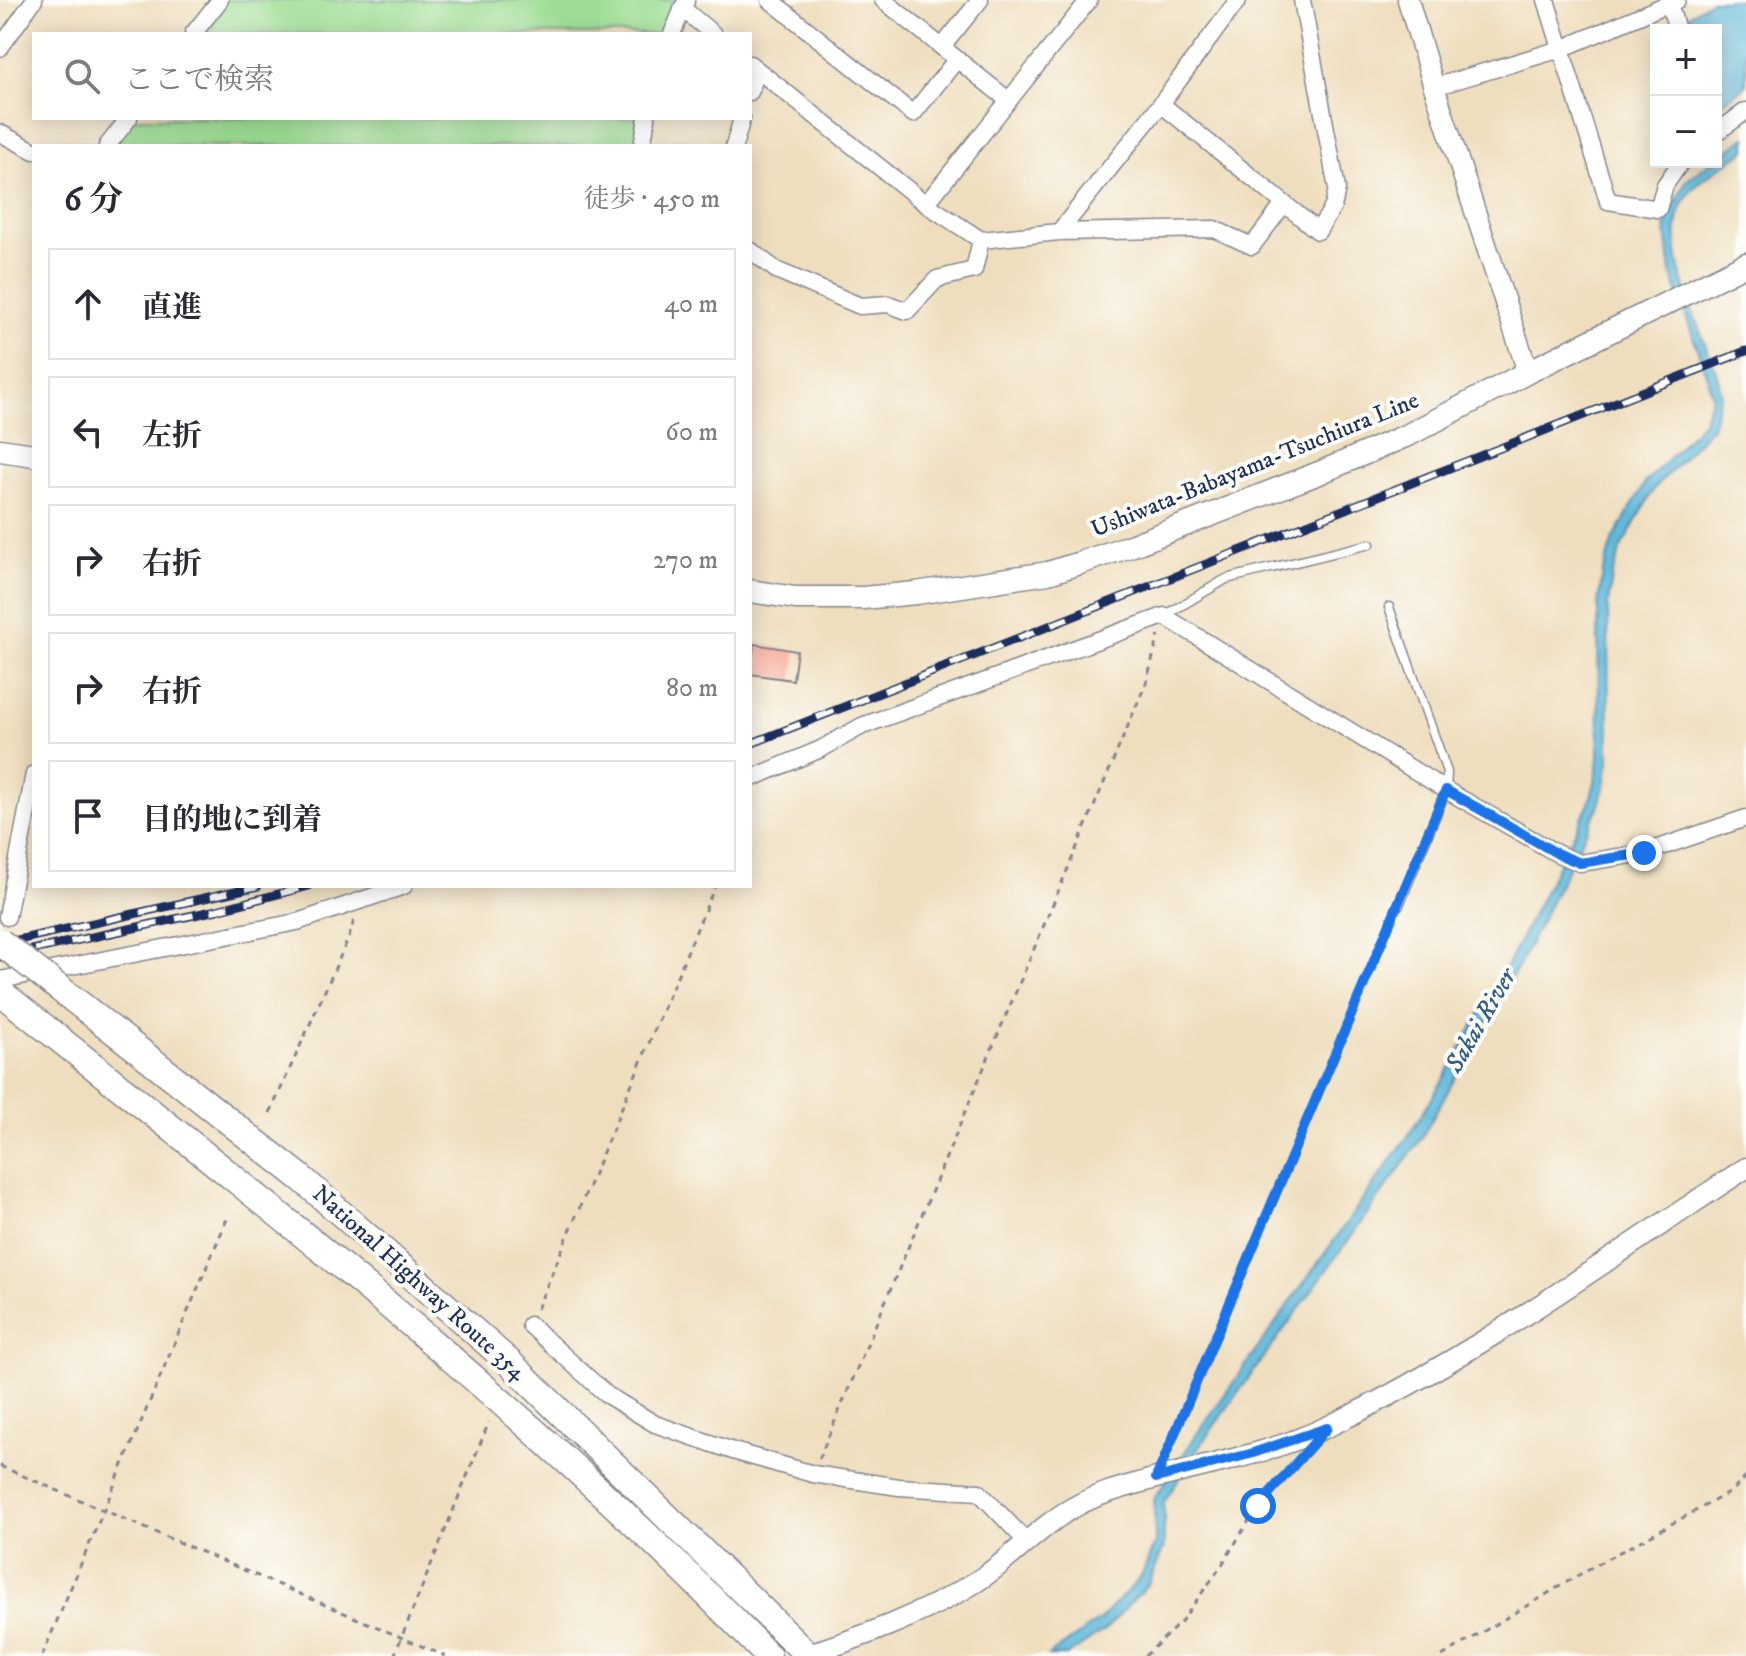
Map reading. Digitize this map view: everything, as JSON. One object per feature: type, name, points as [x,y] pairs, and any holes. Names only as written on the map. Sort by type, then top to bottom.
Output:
[{"type":"highway","name":"National Highway Route 354","points":[[0,942],[301,1178],[509,1362],[806,1655]]},
{"type":"highway","name":"National Highway Route 354","points":[[0,992],[274,1208],[455,1361],[588,1480],[768,1656]]},
{"type":"main road","name":"Ushiwata-Babayama-Tsuchiura Line","points":[[752,591],[806,599],[863,598],[1048,573],[1133,545],[1410,434],[1746,264]]},
{"type":"main road","points":[[0,450],[32,455]]},
{"type":"street","points":[[0,48],[34,0]]},
{"type":"street","points":[[195,32],[220,0]]},
{"type":"street","points":[[770,0],[913,114],[957,59]]},
{"type":"street","points":[[883,0],[1008,100]]},
{"type":"street","points":[[942,47],[980,0]]},
{"type":"street","points":[[926,204],[1089,0]]},
{"type":"street","points":[[1059,232],[1161,104],[1238,0]]},
{"type":"street","points":[[1161,104],[1318,231],[1333,207],[1337,189],[1302,0]]},
{"type":"street","points":[[1408,0],[1528,372]]},
{"type":"street","points":[[1546,0],[1608,201],[1658,209],[1665,185],[1677,168]]},
{"type":"street","points":[[1434,87],[1561,49],[1672,2],[1676,24]]},
{"type":"street","points":[[673,32],[684,4],[711,32]]},
{"type":"street","points":[[754,67],[926,204],[981,240],[1059,232],[1214,229],[1252,246],[1284,204]]},
{"type":"street","points":[[1722,129],[1746,111]]},
{"type":"street","points":[[109,144],[127,120]]},
{"type":"street","points":[[642,144],[647,120]]},
{"type":"street","points":[[735,144],[741,120]]},
{"type":"street","points":[[0,133],[32,150]]},
{"type":"street","points":[[752,252],[776,270],[860,306],[888,304],[907,311],[937,279],[974,270],[981,240]]},
{"type":"street","points":[[752,778],[821,749],[862,726],[1164,616],[1446,790],[1558,854],[1580,863],[1644,853],[1746,818]]},
{"type":"street","points":[[7,917],[32,785]]},
{"type":"street","points":[[0,980],[297,922],[398,888]]},
{"type":"street","points":[[806,1655],[881,1627],[953,1594],[989,1573],[1078,1505],[1103,1493],[1250,1454],[1327,1428],[1406,1388],[1744,1175]]},
{"type":"street","points":[[530,1325],[607,1395],[655,1424],[813,1474],[899,1487],[979,1492],[1027,1542]]},
{"type":"lane","points":[[1164,616],[1226,579],[1370,544]]},
{"type":"lane","points":[[1389,607],[1447,772],[1446,790],[1399,905]]},
{"type":"path","points":[[813,1474],[1146,683],[1164,616]]},
{"type":"path","points":[[530,1325],[714,888]]},
{"type":"path","points":[[270,1113],[349,937],[359,901]]},
{"type":"path","points":[[1160,1477],[1399,905]]},
{"type":"path","points":[[42,1656],[227,1219]]},
{"type":"path","points":[[394,1656],[489,1422]]},
{"type":"path","points":[[1145,1656],[1180,1623],[1220,1568],[1258,1506],[1297,1461]]},
{"type":"path","points":[[0,1466],[445,1656]]},
{"type":"path","points":[[1442,1656],[1594,1566],[1732,1491],[1746,1477]]},
{"type":"green space","points":[[220,0],[687,0],[673,32],[195,32]]},
{"type":"green space","points":[[127,120],[647,120],[642,144],[109,144]]},
{"type":"water","points":[[1712,0],[1746,0],[1746,86],[1722,103],[1722,24],[1691,24],[1689,15]]},
{"type":"water","points":[[1746,137],[1746,150],[1722,166],[1722,155]]},
{"type":"water","name":"Sakai River","points":[[1703,168],[1720,168],[1696,186],[1682,205],[1677,228],[1677,254],[1691,307],[1721,394],[1712,427],[1654,489],[1622,546],[1612,576],[1608,605],[1609,761],[1598,808],[1518,967],[1419,1142],[1202,1443],[1164,1502],[1164,1547],[1149,1583],[1108,1627],[1067,1656],[1048,1656],[1101,1619],[1141,1577],[1155,1543],[1154,1499],[1408,1136],[1508,963],[1589,804],[1599,759],[1598,603],[1612,542],[1645,483],[1703,422],[1712,397],[1671,273],[1665,224],[1686,181]]},
{"type":"building","points":[[754,644],[797,651],[793,680],[752,674]]},
{"type":"railway","points":[[752,743],[1746,351]]},
{"type":"railway","points":[[0,944],[249,888]]},
{"type":"railway","points":[[0,957],[217,910],[301,888]]},
{"type":"route","points":[[1258,1506],[1327,1428],[1250,1454],[1156,1478],[1446,790],[1558,854],[1580,863],[1644,853]]}]
